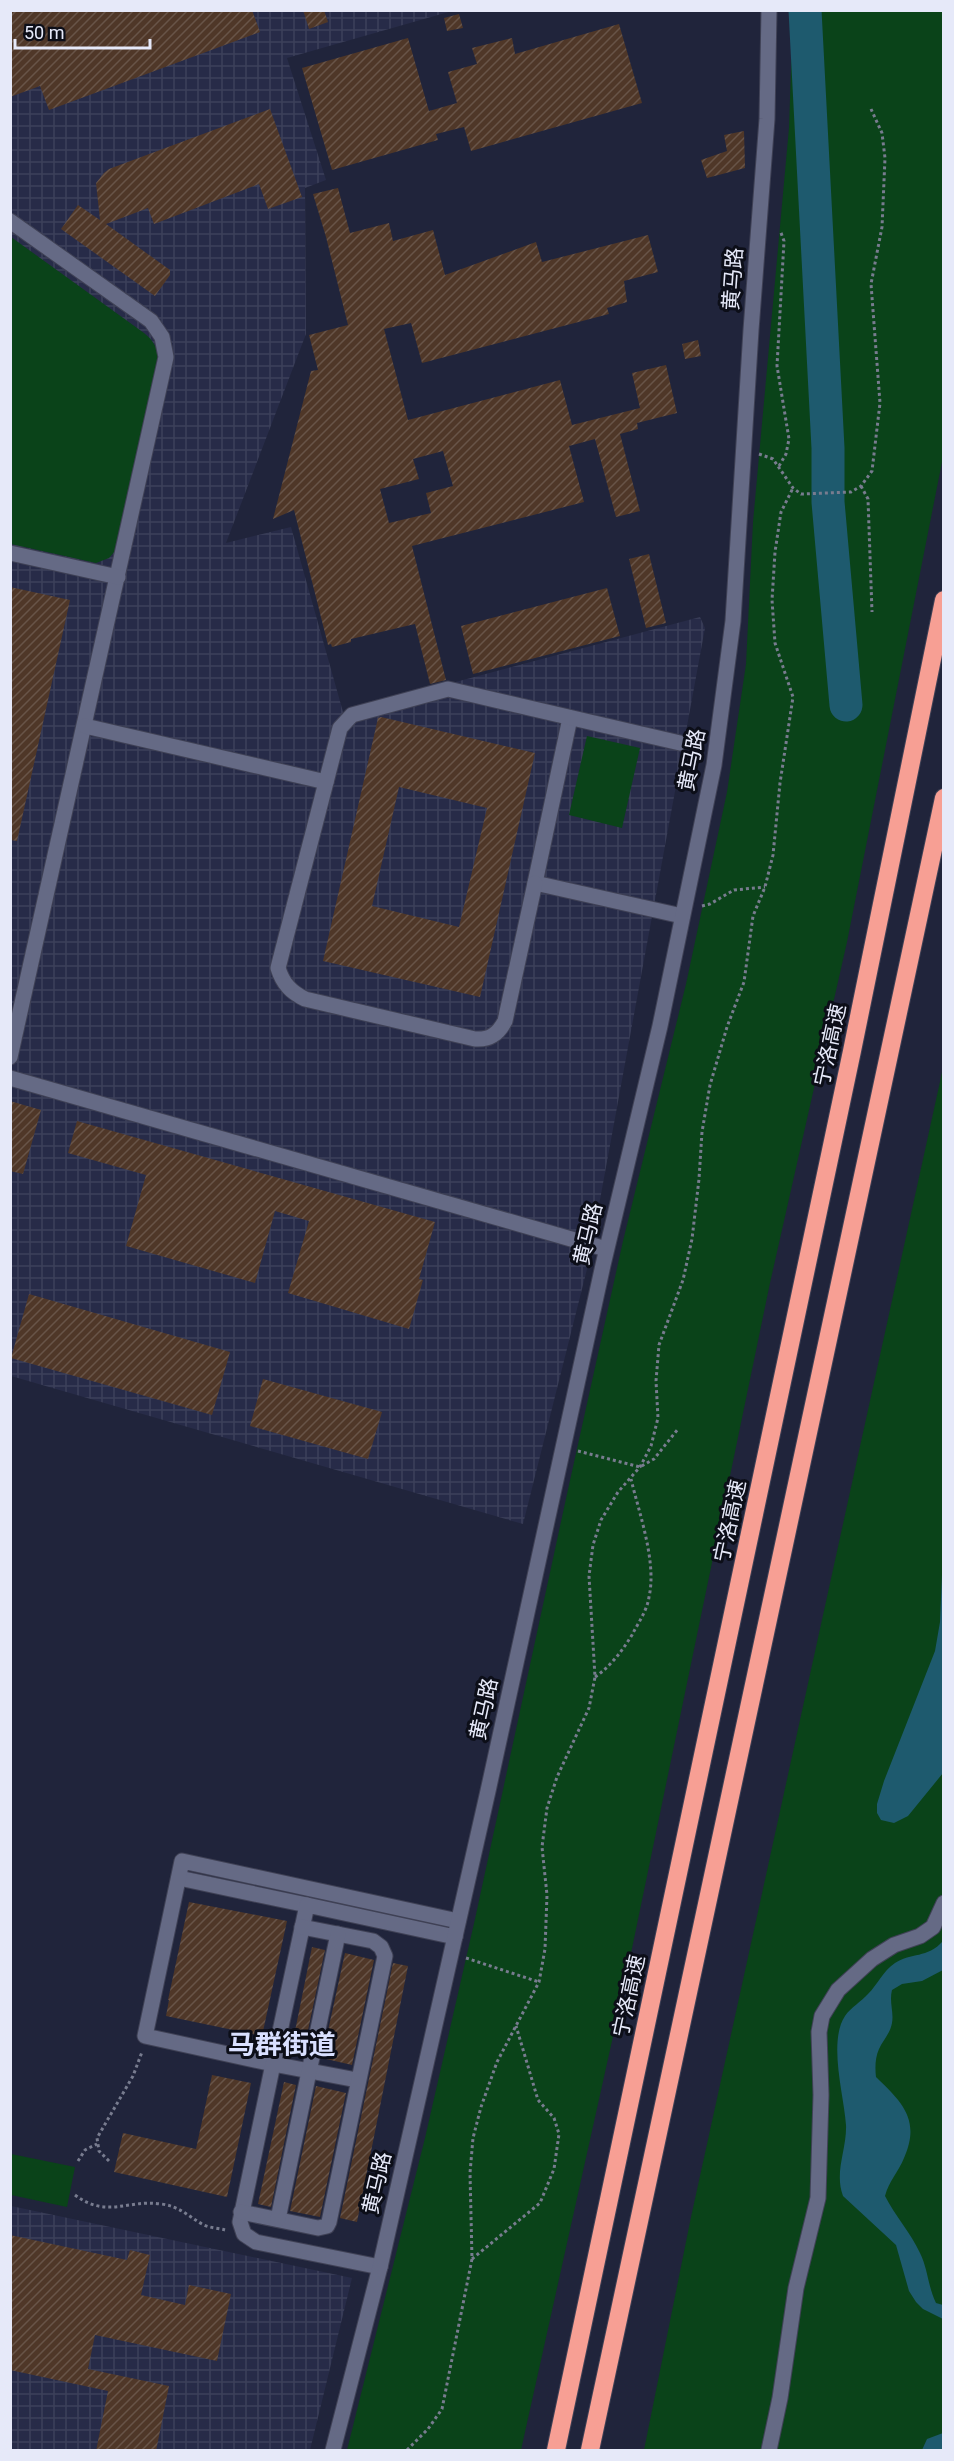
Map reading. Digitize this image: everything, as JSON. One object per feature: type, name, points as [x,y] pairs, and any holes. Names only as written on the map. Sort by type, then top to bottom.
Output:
[{"type":"highway","name":"宁洛高速","points":[[556,2451],[850,1063],[944,600]]},
{"type":"highway","points":[[590,2451],[944,798]]},
{"type":"street","name":"黄马路","points":[[333,2451],[380,2267],[606,1249],[660,1026],[714,765],[733,621],[742,451],[767,119],[769,10]]},
{"type":"street","points":[[10,221],[143,314],[162,337],[165,347],[165,366],[10,1058]]},
{"type":"street","points":[[10,553],[118,577]]},
{"type":"street","points":[[570,718],[505,1021],[501,1028],[489,1038],[475,1039],[298,996],[287,987],[278,968],[340,728],[347,718],[448,689],[680,743]]},
{"type":"street","points":[[85,726],[326,782]]},
{"type":"street","points":[[535,883],[683,910]]},
{"type":"street","points":[[10,1078],[606,1249]]},
{"type":"street","points":[[357,2080],[145,2036],[182,1861],[458,1921]]},
{"type":"street","points":[[179,1878],[454,1937]]},
{"type":"street","points":[[769,2451],[780,2398],[796,2288],[818,2198],[819,2032],[822,2016],[838,1990],[872,1959],[894,1945],[920,1936],[933,1927],[944,1903]]},
{"type":"street","points":[[307,1905],[240,2222],[244,2234],[256,2242],[380,2267]]},
{"type":"street","points":[[241,2212],[318,2228],[327,2226],[329,2222],[357,2080],[385,1956],[377,1943],[302,1927]]},
{"type":"street","points":[[278,2219],[338,1934]]},
{"type":"path","points":[[742,451],[773,459],[793,488],[801,494],[851,492],[861,486],[872,471],[880,403],[871,284],[882,226],[885,158],[882,133],[871,108]]},
{"type":"path","points":[[779,466],[786,454],[789,439],[777,366],[784,241],[780,230]]},
{"type":"path","points":[[861,486],[868,499],[872,612]]},
{"type":"path","points":[[407,2451],[428,2429],[442,2409],[472,2259],[470,2173],[473,2138],[497,2062],[539,1982],[545,1949],[547,1895],[542,1847],[547,1808],[557,1777],[589,1708],[596,1677],[595,1640],[589,1587],[593,1545],[600,1520],[618,1492],[640,1467],[651,1446],[658,1418],[656,1381],[659,1345],[682,1280],[692,1239],[702,1132],[710,1085],[727,1027],[744,982],[753,916],[765,887],[773,855],[780,783],[793,696],[775,643],[772,600],[775,552],[781,512],[793,488]]},
{"type":"path","points":[[683,910],[710,904],[734,890],[765,887]]},
{"type":"path","points":[[562,1448],[640,1467],[654,1459],[678,1429]]},
{"type":"path","points":[[596,1677],[625,1647],[649,1599],[651,1582],[649,1558],[631,1479]]},
{"type":"path","points":[[464,1958],[539,1982]]},
{"type":"path","points":[[472,2259],[540,2203],[554,2169],[559,2134],[554,2118],[538,2100],[516,2026]]},
{"type":"path","points":[[109,2161],[103,2157],[97,2144],[99,2132],[133,2076],[145,2036]]},
{"type":"path","points":[[78,2161],[85,2150],[97,2144]]},
{"type":"path","points":[[75,2195],[90,2204],[109,2209],[150,2203],[176,2207],[203,2225],[244,2234]]},
{"type":"shaded area","points":[[10,11],[452,11],[287,58],[326,180],[305,188],[306,334],[226,543],[291,527],[343,712],[700,617],[705,628],[588,1265],[523,1524],[11,1376]]},
{"type":"shaded area","points":[[943,1551],[943,1773],[908,1816],[894,1823],[881,1820],[877,1813],[877,1804],[935,1651],[940,1622]]},
{"type":"shaded area","points":[[943,1941],[943,1970],[922,1981],[902,1984],[892,1990],[892,2023],[878,2052],[875,2067],[876,2077],[894,2095],[906,2113],[910,2133],[909,2145],[904,2158],[885,2196],[920,2253],[936,2303],[943,2305],[943,2319],[923,2309],[916,2302],[909,2291],[896,2245],[843,2196],[840,2169],[846,2125],[837,2054],[840,2027],[845,2016],[872,1990],[887,1970],[907,1957],[925,1953],[937,1947]]},
{"type":"shaded area","points":[[11,2206],[352,2278],[310,2450],[11,2450]]},
{"type":"shaded area","points":[[943,2433],[943,2450],[922,2450],[927,2439]]},
{"type":"green space","points":[[793,11],[943,11],[943,457],[847,942],[770,1283],[624,1987],[521,2450],[347,2450],[425,2138],[623,1241],[686,984],[727,792],[746,664],[753,522],[789,128]]},
{"type":"green space","points":[[11,237],[144,333],[154,344],[158,355],[159,359],[116,550],[109,558],[96,563],[11,544]]},
{"type":"green space","points":[[587,736],[640,748],[622,828],[569,815]]},
{"type":"green space","points":[[943,1068],[943,2450],[644,2450],[691,2217]]},
{"type":"green space","points":[[11,2154],[75,2167],[67,2207],[11,2195]]},
{"type":"building","points":[[10,10],[252,10],[260,32],[49,110],[40,86],[10,97]]},
{"type":"building","points":[[303,10],[324,10],[328,22],[309,29]]},
{"type":"building","points":[[459,14],[463,28],[447,31],[444,18]]},
{"type":"building","points":[[619,24],[642,103],[471,151],[464,127],[436,134],[438,140],[332,170],[302,68],[408,38],[429,111],[457,103],[448,72],[477,64],[472,48],[512,38],[515,54]]},
{"type":"building","points":[[270,109],[302,197],[268,209],[259,184],[154,224],[148,208],[106,224],[170,270],[170,275],[155,296],[61,229],[78,205],[100,220],[96,183],[109,169]]},
{"type":"building","points":[[744,131],[745,168],[707,178],[701,160],[727,151],[724,135]]},
{"type":"building","points":[[338,188],[350,233],[389,223],[393,241],[433,230],[445,275],[536,242],[542,262],[648,235],[658,272],[624,281],[627,302],[607,308],[609,314],[422,363],[411,323],[384,329],[408,420],[560,380],[572,425],[640,408],[632,373],[666,365],[677,413],[637,423],[638,429],[620,434],[640,511],[616,517],[595,439],[569,446],[584,502],[412,546],[446,680],[430,684],[415,624],[351,639],[351,642],[332,647],[331,644],[328,645],[294,510],[273,519],[311,371],[318,370],[309,335],[348,325],[313,194]],"holes":[[[443,451],[453,486],[426,493],[431,513],[389,523],[380,489],[419,479],[413,459]]]},
{"type":"building","points":[[698,340],[701,356],[685,359],[682,344]]},
{"type":"building","points":[[649,554],[666,623],[646,628],[629,559]]},
{"type":"building","points":[[10,587],[70,600],[17,841],[10,840]]},
{"type":"building","points":[[607,588],[620,636],[473,674],[461,626]]},
{"type":"building","points":[[378,718],[535,753],[480,997],[323,961]],"holes":[[[399,787],[487,808],[459,927],[372,906]]]},
{"type":"building","points":[[10,1101],[41,1110],[23,1174],[10,1171]]},
{"type":"building","points":[[77,1121],[435,1222],[419,1279],[423,1280],[409,1329],[288,1293],[309,1221],[275,1211],[255,1283],[126,1246],[146,1175],[68,1153]]},
{"type":"building","points":[[29,1294],[230,1352],[212,1415],[11,1358]]},
{"type":"building","points":[[263,1379],[382,1412],[368,1459],[250,1426]]},
{"type":"building","points":[[189,1902],[287,1921],[262,2036],[166,2016]]},
{"type":"building","points":[[312,1947],[325,1950],[303,2054],[291,2051]]},
{"type":"building","points":[[345,1953],[374,1960],[352,2065],[322,2058]]},
{"type":"building","points":[[393,1963],[408,1966],[357,2222],[340,2218]]},
{"type":"building","points":[[212,2075],[251,2083],[227,2197],[114,2172],[123,2133],[196,2149]]},
{"type":"building","points":[[284,2082],[296,2085],[271,2207],[258,2204]]},
{"type":"building","points":[[316,2086],[346,2093],[320,2217],[290,2211]]},
{"type":"building","points":[[10,2235],[127,2260],[130,2250],[150,2255],[141,2295],[185,2305],[189,2285],[231,2294],[217,2361],[95,2335],[88,2369],[169,2386],[156,2451],[96,2451],[108,2391],[10,2370]]},
{"type":"waterway","points":[[805,10],[828,448],[828,502],[846,705]]},
{"type":"district","name":"马群街道","points":[[282,2045]]}]
